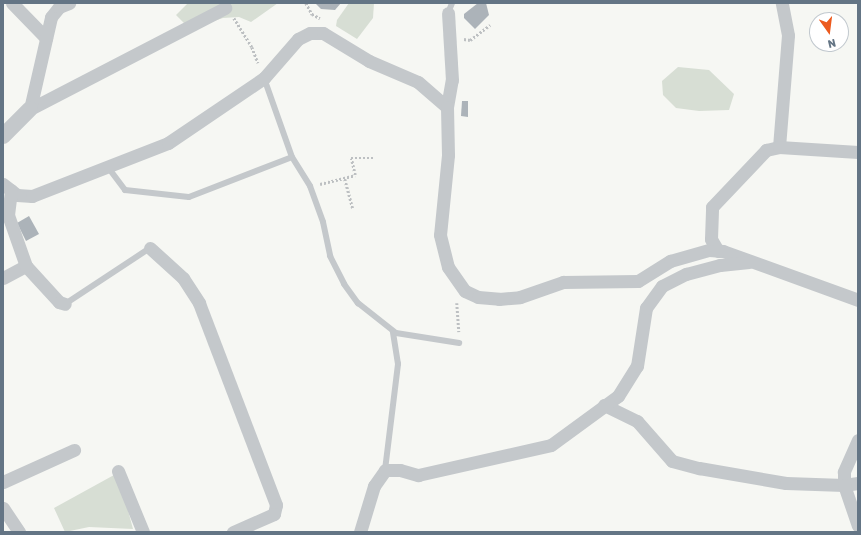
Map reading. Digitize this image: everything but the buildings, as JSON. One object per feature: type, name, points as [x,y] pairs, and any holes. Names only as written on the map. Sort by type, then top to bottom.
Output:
[{"type":"street","points":[[12,3],[46,38]]},
{"type":"street","points":[[30,109],[51,17],[59,7],[69,3]]},
{"type":"street","points":[[779,146],[788,35],[782,3]]},
{"type":"street","points":[[3,136],[30,109],[225,8]]},
{"type":"street","points":[[450,8],[448,39],[452,80],[447,107],[448,155],[440,236],[448,267],[460,286],[478,297],[499,299],[520,297],[563,282],[638,281],[670,261],[709,250],[718,251],[753,262],[858,300]]},
{"type":"street","points":[[7,187],[17,195],[32,196],[168,143],[264,78],[298,39],[310,32],[323,33],[369,60],[418,82],[447,107]]},
{"type":"street","points":[[718,251],[711,238],[712,207],[766,150],[779,146],[858,152]]},
{"type":"street","points":[[7,187],[8,214],[26,266],[59,302],[65,304]]},
{"type":"street","points":[[150,248],[183,278],[199,303],[276,504],[274,514],[233,532]]},
{"type":"street","points":[[360,532],[374,486],[385,470],[400,470],[418,475],[551,445],[618,396],[636,366],[646,308],[662,286],[686,274],[720,265],[753,262]]},
{"type":"street","points":[[3,278],[26,266]]},
{"type":"street","points":[[604,405],[637,421],[672,460],[699,468],[786,483],[844,486],[858,483]]},
{"type":"street","points":[[858,440],[844,472],[844,486],[858,526]]},
{"type":"street","points":[[3,482],[74,450]]},
{"type":"street","points":[[118,471],[143,532]]},
{"type":"street","points":[[3,508],[19,532]]},
{"type":"lane","points":[[264,78],[292,157],[310,186],[323,222],[330,256],[344,284],[358,303],[393,331],[459,343]]},
{"type":"lane","points":[[107,166],[125,190],[189,197],[292,157]]},
{"type":"lane","points":[[65,304],[150,248]]},
{"type":"lane","points":[[385,470],[398,364],[393,331]]},
{"type":"path","points":[[225,8],[252,47],[264,78]]},
{"type":"path","points":[[448,39],[470,40],[490,24]]},
{"type":"path","points":[[310,186],[345,179],[355,175],[351,158],[375,158]]},
{"type":"path","points":[[345,179],[354,208]]},
{"type":"path","points":[[459,343],[457,297],[460,286]]},
{"type":"shaded area","points":[[188,3],[278,3],[251,22],[239,17],[223,18],[190,29],[176,15]]},
{"type":"shaded area","points":[[349,3],[374,3],[373,18],[357,39],[336,26],[337,20]]},
{"type":"shaded area","points":[[678,67],[709,70],[734,94],[729,110],[699,111],[676,108],[663,95],[662,81]]},
{"type":"shaded area","points":[[114,475],[126,503],[133,529],[89,527],[65,532],[54,508]]}]
